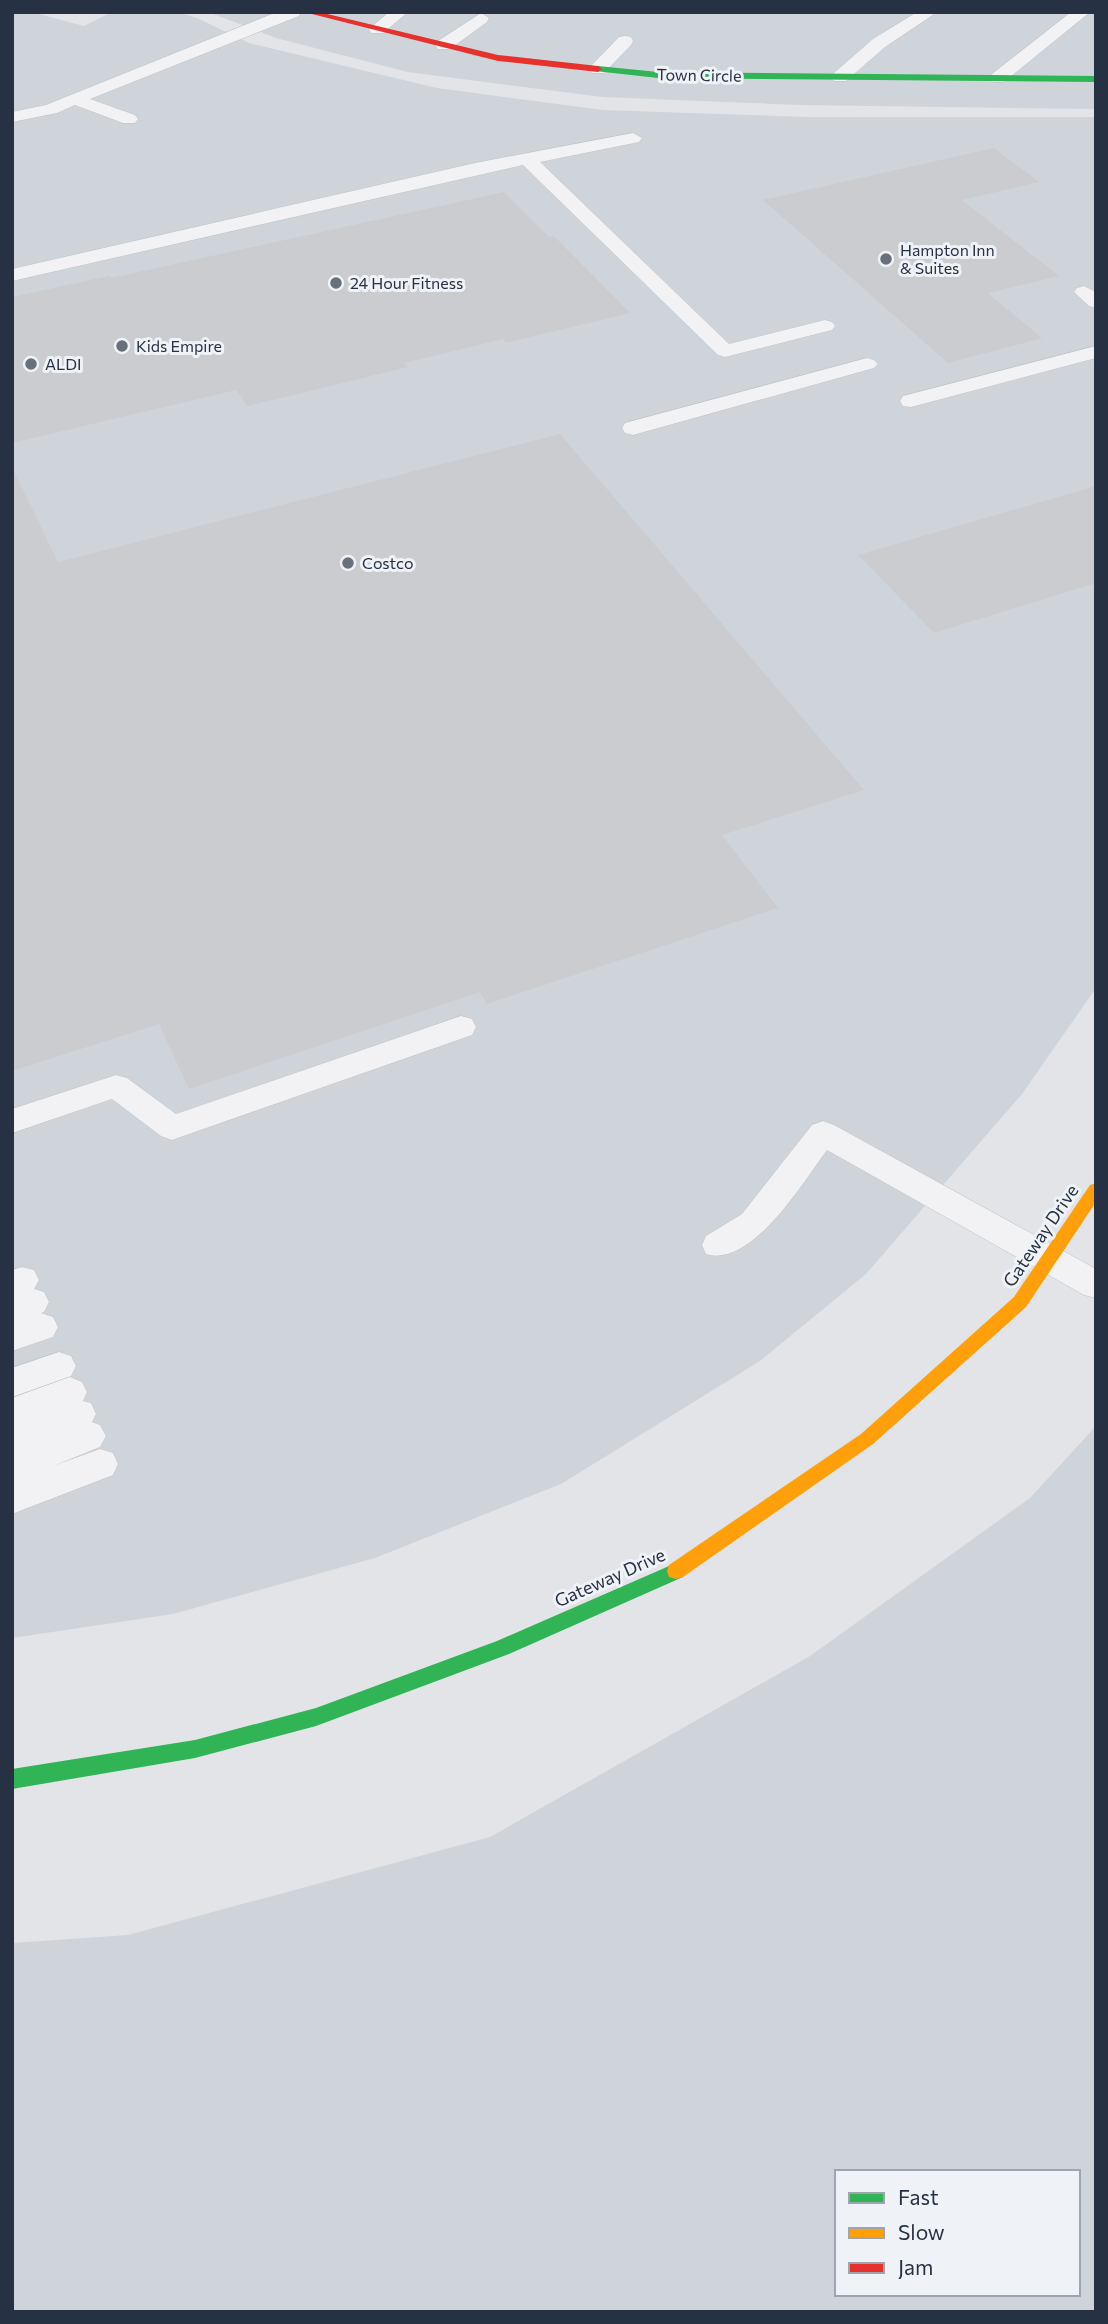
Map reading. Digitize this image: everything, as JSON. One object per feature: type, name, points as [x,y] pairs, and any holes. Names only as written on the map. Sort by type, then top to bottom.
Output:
[{"type":"street","name":"Town Circle","points":[[308,12],[498,58],[658,75],[1096,79]]},
{"type":"street","name":"Gateway Drive","points":[[12,1779],[195,1749],[316,1717],[502,1648],[676,1571],[867,1439],[1020,1302],[1096,1189]]},
{"type":"lane","points":[[12,117],[51,109],[293,12]]},
{"type":"lane","points":[[377,29],[400,12]]},
{"type":"lane","points":[[840,77],[879,43],[929,12]]},
{"type":"lane","points":[[998,78],[1082,12]]},
{"type":"lane","points":[[444,45],[481,18]]},
{"type":"lane","points":[[598,69],[625,41]]},
{"type":"lane","points":[[74,99],[130,119]]},
{"type":"lane","points":[[12,275],[527,159],[633,138]]},
{"type":"lane","points":[[527,159],[725,351],[825,326]]},
{"type":"lane","points":[[911,401],[1096,352]]},
{"type":"lane","points":[[633,428],[867,364]]},
{"type":"lane","points":[[12,1121],[116,1086],[172,1128],[461,1027]]},
{"type":"lane","points":[[718,1245],[753,1223],[823,1133],[1096,1285]]},
{"type":"lane","points":[[12,1362],[43,1341]]},
{"type":"lane","points":[[12,1383],[43,1341]]},
{"type":"lane","points":[[12,1413],[43,1341]]},
{"type":"lane","points":[[12,1440],[43,1341]]},
{"type":"lane","points":[[12,1466],[43,1341]]},
{"type":"lane","points":[[12,1498],[43,1341]]},
{"type":"shaded area","points":[[12,12],[31,12],[84,26],[112,12],[178,12],[197,18],[249,43],[437,88],[603,110],[806,117],[1096,117],[1096,988],[1022,1094],[866,1274],[760,1361],[561,1484],[375,1558],[173,1614],[12,1638]]},
{"type":"shaded area","points":[[208,12],[1096,12],[1096,109],[799,105],[602,97],[408,72],[276,38]]},
{"type":"shaded area","points":[[1096,1426],[1096,2312],[12,2312],[12,1943],[128,1935],[490,1837],[810,1656],[1030,1498]]},
{"type":"building","name":"Hampton Inn & Suites","points":[[994,148],[1039,182],[962,200],[1059,276],[988,293],[1042,338],[948,363],[763,200]]},
{"type":"building","points":[[504,192],[549,237],[554,236],[630,313],[506,343],[503,339],[404,363],[408,367],[248,406],[236,390],[12,443],[12,297]]},
{"type":"building","points":[[560,434],[864,790],[722,835],[778,908],[487,1004],[480,992],[189,1089],[159,1024],[12,1071],[12,467],[58,562]]},
{"type":"building","points":[[1096,486],[1096,583],[934,633],[858,555]]},
{"type":"traffic: fast","points":[[598,69],[658,75],[1096,79]]},
{"type":"traffic: fast","points":[[12,1779],[195,1749],[316,1717],[502,1648],[676,1571]]},
{"type":"traffic: slow","points":[[676,1571],[867,1439],[1020,1302],[1096,1189]]},
{"type":"traffic: jam","points":[[308,12],[498,58],[598,69]]},
{"type":"place","name":"Hampton Inn & Suites","points":[[886,259]]},
{"type":"place","name":"24 Hour Fitness","points":[[336,283]]},
{"type":"place","name":"Kids Empire","points":[[122,346]]},
{"type":"place","name":"ALDI","points":[[31,364]]},
{"type":"place","name":"Costco","points":[[348,563]]}]
